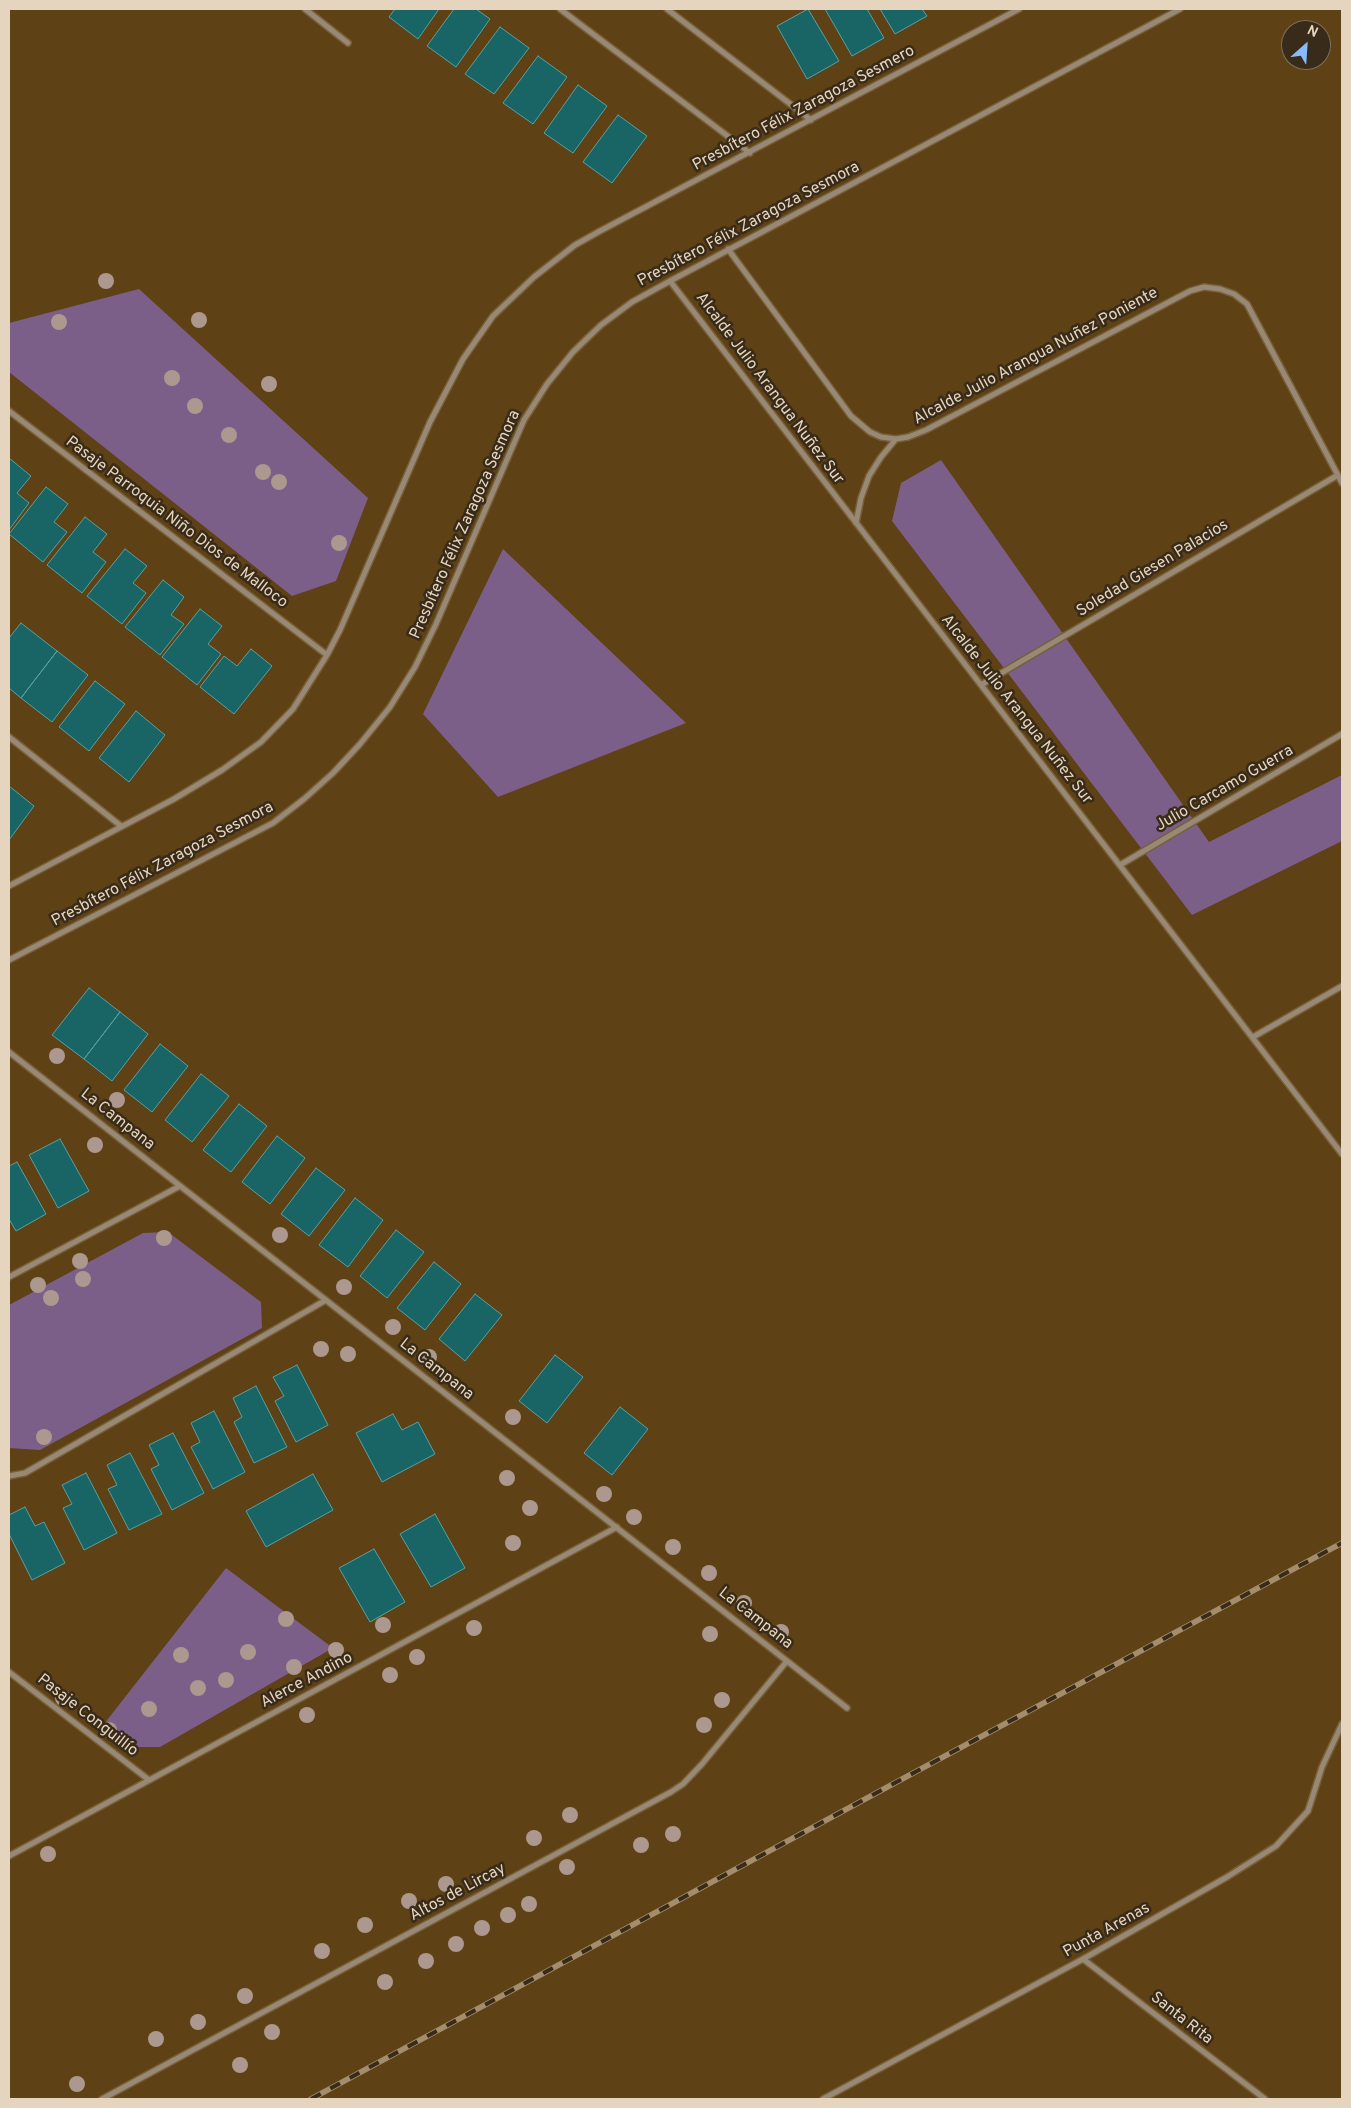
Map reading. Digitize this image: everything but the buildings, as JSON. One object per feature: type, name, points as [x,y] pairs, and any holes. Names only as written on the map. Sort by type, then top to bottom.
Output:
[{"type":"street","points":[[304,9],[348,43]]},
{"type":"street","points":[[560,9],[750,153]]},
{"type":"street","points":[[667,9],[811,120]]},
{"type":"street","name":"Presbítero Félix Zaragoza Sesmero","points":[[328,655],[430,422],[463,359],[493,316],[534,277],[575,245],[600,231],[1019,9]]},
{"type":"street","name":"Presbítero Félix Zaragoza Sesmora","points":[[9,960],[54,939],[273,823],[333,773],[390,707],[415,667],[436,624],[524,420],[547,384],[573,352],[601,325],[632,302],[670,281],[1180,9]]},
{"type":"street","points":[[728,250],[851,416],[870,432],[881,437],[896,439]]},
{"type":"street","name":"Alcalde Julio Arangua Nuñez Sur","points":[[670,281],[1342,1154]]},
{"type":"street","name":"Alcalde Julio Arangua Nuñez Poniente","points":[[896,439],[908,438],[926,430],[1190,291],[1204,287],[1220,289],[1234,294],[1247,304],[1338,475]]},
{"type":"street","name":"Pasaje Parroquia Niño Dios de Malloco","points":[[9,411],[328,655]]},
{"type":"street","points":[[856,523],[861,498],[869,476],[881,457],[896,439]]},
{"type":"street","points":[[1338,475],[1342,483]]},
{"type":"street","name":"Soledad Giesen Palacios","points":[[981,685],[1338,475]]},
{"type":"street","points":[[9,886],[198,785],[241,758],[261,742],[293,709],[328,655]]},
{"type":"street","name":"Julio Carcamo Guerra","points":[[1120,864],[1342,734]]},
{"type":"street","points":[[9,737],[121,826]]},
{"type":"street","points":[[1252,1037],[1342,986]]},
{"type":"street","name":"La Campana","points":[[9,1052],[847,1708]]},
{"type":"street","points":[[9,1277],[180,1186]]},
{"type":"street","points":[[9,1476],[25,1473],[326,1300]]},
{"type":"street","name":"Alerce Andino","points":[[9,1856],[617,1527]]},
{"type":"street","name":"Altos de Lircay","points":[[102,2099],[671,1792],[697,1770],[787,1661]]},
{"type":"street","name":"Pasaje Conguillío","points":[[9,1672],[149,1780]]},
{"type":"street","name":"Punta Arenas","points":[[823,2099],[1083,1959],[1227,1878],[1276,1846],[1308,1811],[1322,1767],[1342,1724]]},
{"type":"street","name":"Santa Rita","points":[[1083,1959],[1265,2099]]},
{"type":"shaded area","points":[[139,289],[368,498],[336,581],[292,596],[9,372],[9,323]]},
{"type":"shaded area","points":[[941,460],[1209,842],[1342,775],[1342,841],[1192,915],[892,521],[901,483]]},
{"type":"shaded area","points":[[503,549],[686,723],[498,797],[423,714]]},
{"type":"shaded area","points":[[168,1232],[261,1302],[262,1328],[40,1450],[9,1448],[9,1305],[143,1233]]},
{"type":"shaded area","points":[[226,1568],[333,1648],[160,1747],[134,1747],[104,1724]]},
{"type":"railway","points":[[311,2099],[1342,1543]]}]
